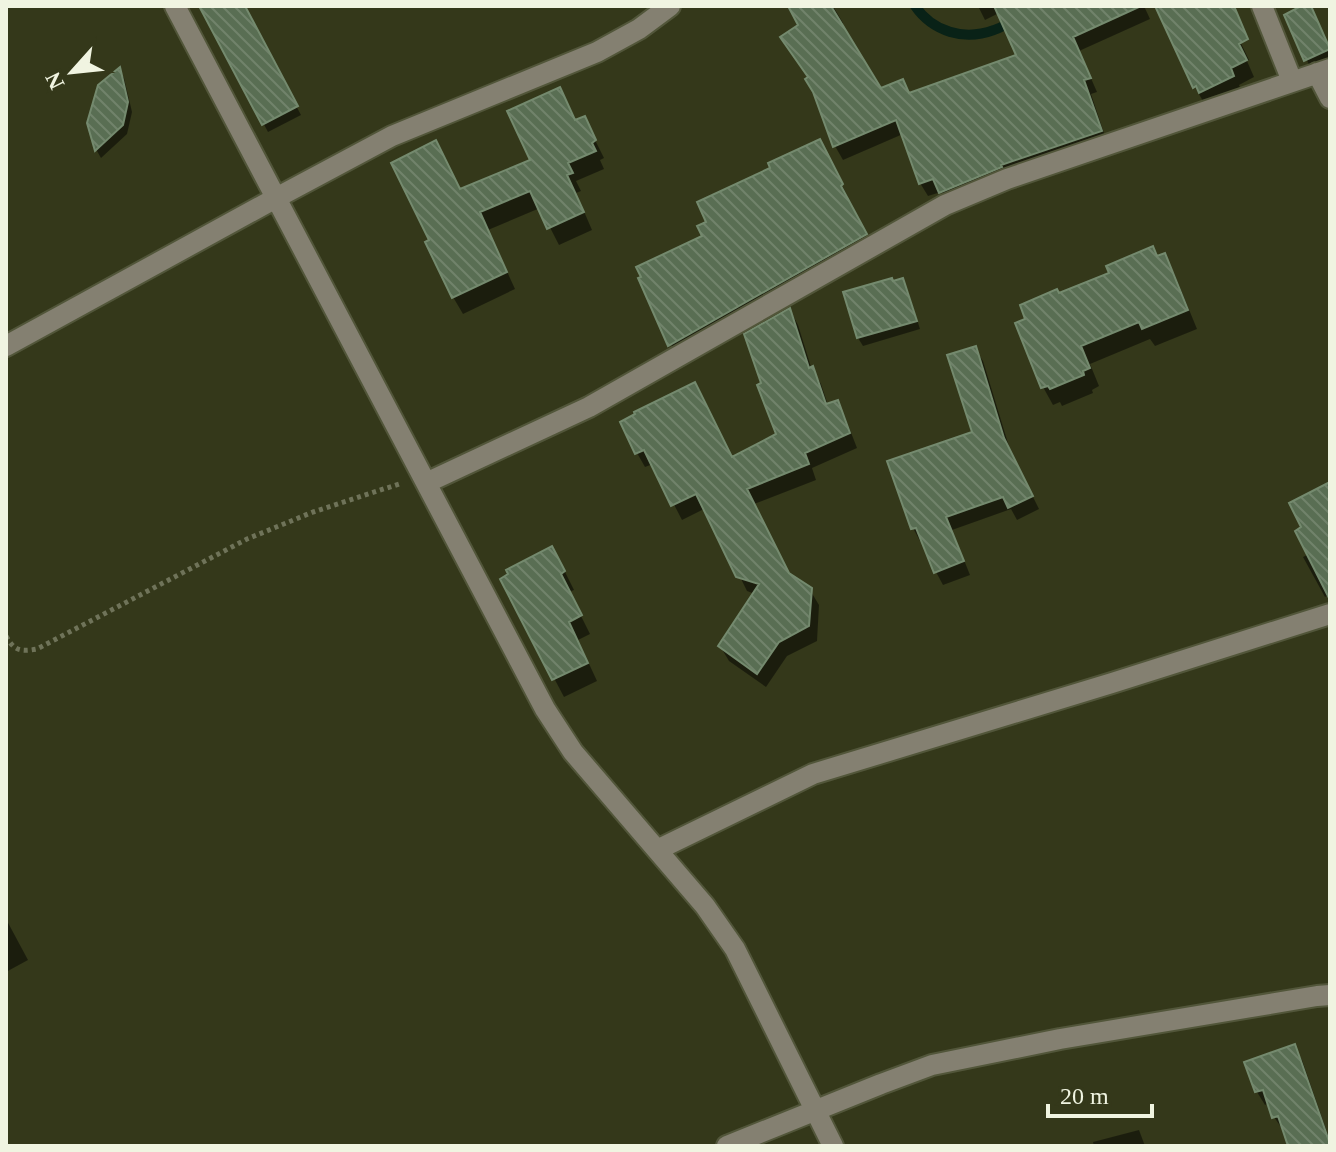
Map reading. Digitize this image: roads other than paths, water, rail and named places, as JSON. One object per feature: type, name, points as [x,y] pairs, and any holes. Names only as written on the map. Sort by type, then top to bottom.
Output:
[{"type":"street","points":[[175,6],[545,709],[573,752],[705,906],[735,949],[833,1146]]},
{"type":"street","points":[[6,346],[392,136],[597,52],[639,29],[670,6]]},
{"type":"street","points":[[1262,6],[1292,81]]},
{"type":"street","points":[[424,479],[589,407],[945,205],[1007,179],[1323,71],[1330,98]]},
{"type":"street","points":[[657,850],[813,774],[1330,614]]},
{"type":"street","points":[[727,1146],[932,1065],[1060,1039],[1330,995]]},
{"type":"waterway","points":[[915,6],[940,28],[972,35],[999,28],[1033,6]]}]
